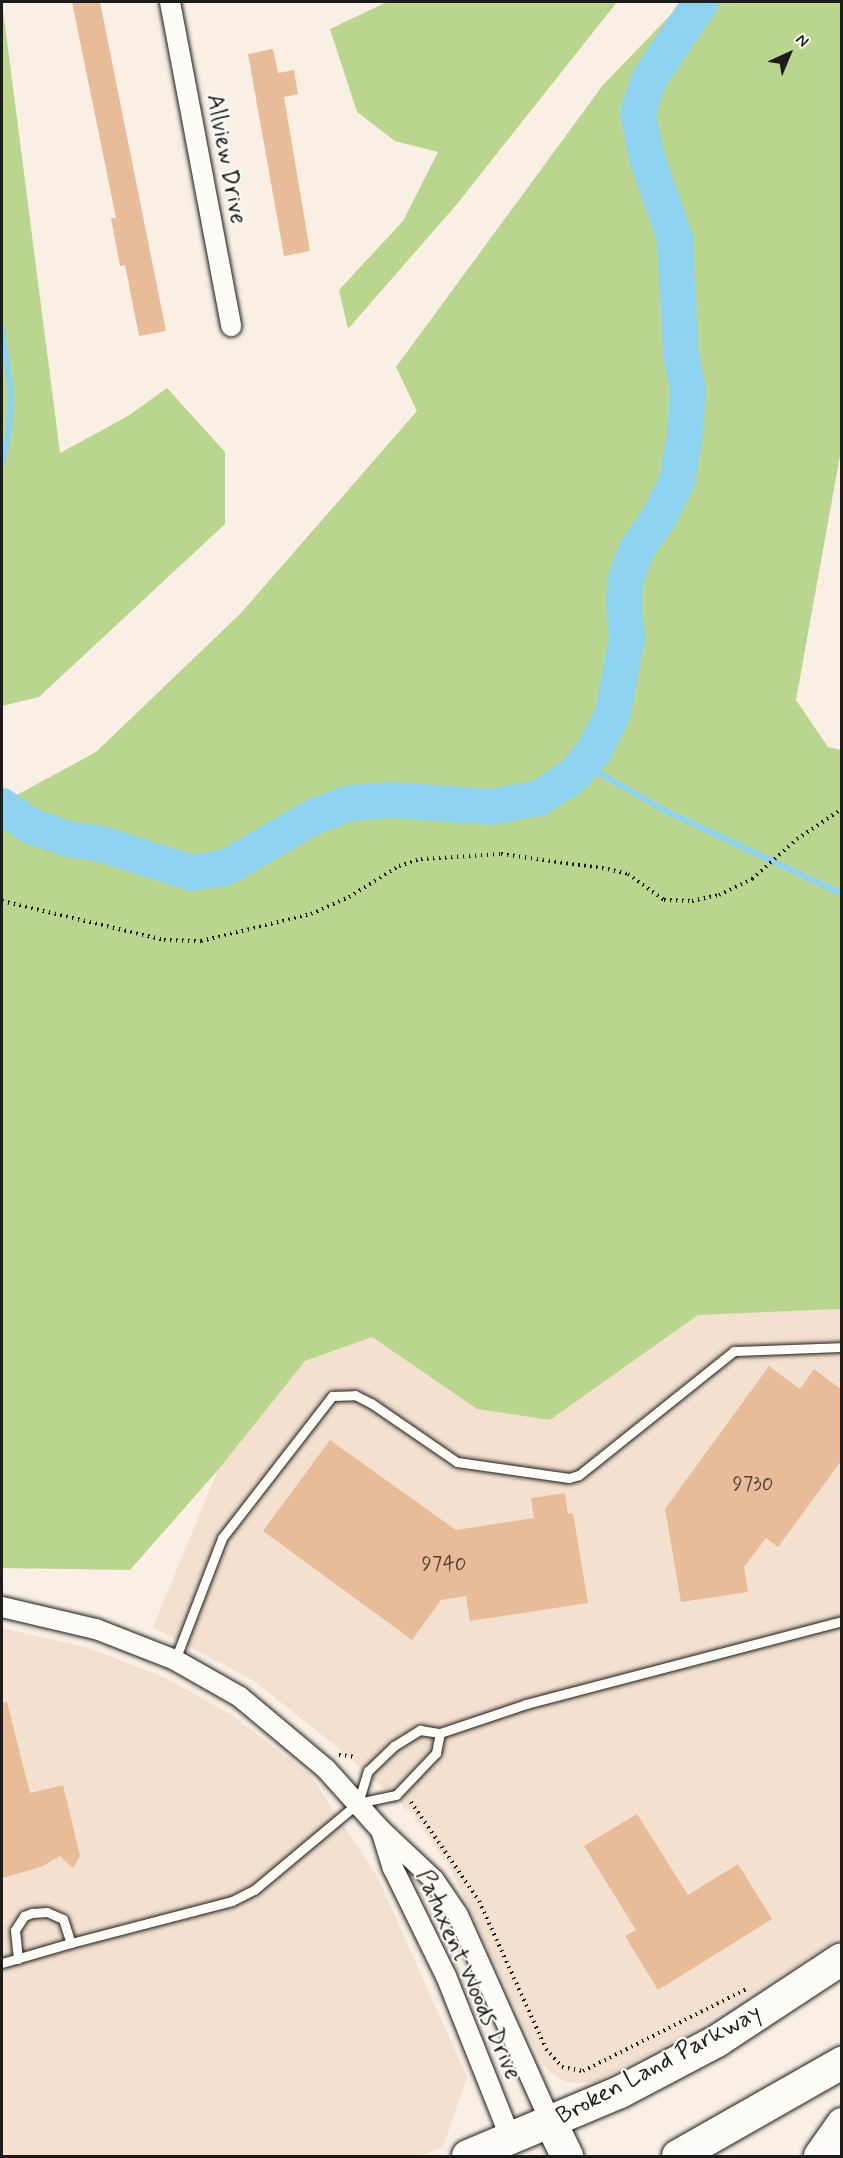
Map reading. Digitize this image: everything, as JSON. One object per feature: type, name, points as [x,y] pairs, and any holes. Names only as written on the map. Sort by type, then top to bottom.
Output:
[{"type":"main road","name":"Broken Land Parkway","points":[[468,2157],[514,2148],[551,2123],[717,2041],[842,1959]]},
{"type":"main road","points":[[678,2157],[842,2063]]},
{"type":"main road","points":[[551,2123],[567,2157]]},
{"type":"main road","points":[[820,2157],[842,2124]]},
{"type":"street","name":"Allview Drive","points":[[170,2],[231,326]]},
{"type":"street","name":"Patuxent Woods Drive","points":[[2,1607],[96,1629],[175,1660],[231,1691],[278,1726],[434,1880],[458,1915],[551,2123]]},
{"type":"street","name":"Patuxent Woods Drive","points":[[381,1830],[393,1868],[446,1976],[514,2148]]},
{"type":"lane","points":[[175,1660],[222,1538],[332,1396],[355,1395],[371,1403],[457,1462],[569,1478],[579,1474],[734,1351],[842,1347]]},
{"type":"lane","points":[[358,1803],[368,1771],[394,1746],[420,1730],[440,1733],[526,1704],[842,1621]]},
{"type":"lane","points":[[2,1963],[232,1901],[275,1874],[358,1803],[396,1795],[436,1753],[440,1733]]},
{"type":"lane","points":[[18,1959],[15,1930],[24,1916],[32,1913],[47,1912],[63,1919],[71,1943]]},
{"type":"path","points":[[2,901],[164,940],[201,940],[311,914],[349,897],[399,866],[421,859],[501,854],[598,867],[628,874],[664,900],[692,901],[719,895],[752,879],[797,839],[842,809]]},
{"type":"path","points":[[411,1802],[474,1893],[546,2049],[562,2067],[573,2071],[588,2069],[752,1986]]},
{"type":"shaded area","points":[[841,1309],[841,1937],[687,2034],[595,2082],[568,2083],[551,2073],[541,2062],[451,1869],[413,1815],[337,1747],[254,1681],[153,1627],[218,1470],[305,1361],[372,1337],[477,1409],[550,1420],[698,1315]]},
{"type":"shaded area","points":[[2,1628],[89,1648],[166,1678],[230,1714],[310,1775],[377,1876],[467,2077],[443,2147],[420,2156],[2,2156]]},
{"type":"green space","points":[[2,2],[60,453],[128,416],[167,388],[225,452],[225,524],[39,697],[2,706]]},
{"type":"green space","points":[[387,2],[617,2],[457,204],[348,329],[339,290],[403,221],[438,152],[395,141],[357,112],[330,29]]},
{"type":"green space","points":[[683,2],[841,2],[841,450],[796,700],[828,747],[841,750],[841,1309],[698,1315],[550,1420],[477,1409],[372,1337],[305,1361],[218,1470],[130,1570],[2,1568],[2,803],[96,752],[241,613],[417,411],[396,367],[603,85]]},
{"type":"building","points":[[72,2],[100,2],[166,331],[139,336],[125,265],[120,266],[111,218],[116,218]]},
{"type":"building","points":[[273,49],[278,73],[294,70],[298,94],[284,97],[310,251],[284,256],[248,54]]},
{"type":"building","points":[[769,1366],[800,1389],[814,1369],[842,1390],[842,1460],[778,1547],[766,1538],[744,1567],[748,1592],[681,1602],[665,1509]]},
{"type":"building","points":[[330,1440],[456,1530],[534,1518],[531,1498],[565,1493],[568,1514],[573,1513],[588,1603],[470,1621],[466,1596],[441,1600],[412,1640],[263,1531]]},
{"type":"building","points":[[7,1702],[30,1793],[63,1785],[80,1856],[73,1868],[60,1856],[41,1867],[2,1878],[2,1703]]},
{"type":"building","points":[[637,1814],[688,1895],[738,1864],[772,1919],[658,1990],[625,1936],[636,1930],[584,1846]]},
{"type":"waterway","points":[[2,806],[31,826],[72,840],[98,843],[192,873],[225,868],[315,816],[350,803],[391,800],[490,807],[539,798],[573,776],[594,751],[613,713],[627,638],[624,605],[626,578],[637,549],[659,517],[677,481],[685,435],[688,390],[681,354],[675,238],[647,158],[638,113],[649,79],[701,2]]},
{"type":"waterway","points":[[2,328],[11,391],[9,433],[2,463]]},
{"type":"waterway","points":[[583,764],[668,812],[842,894]]}]
